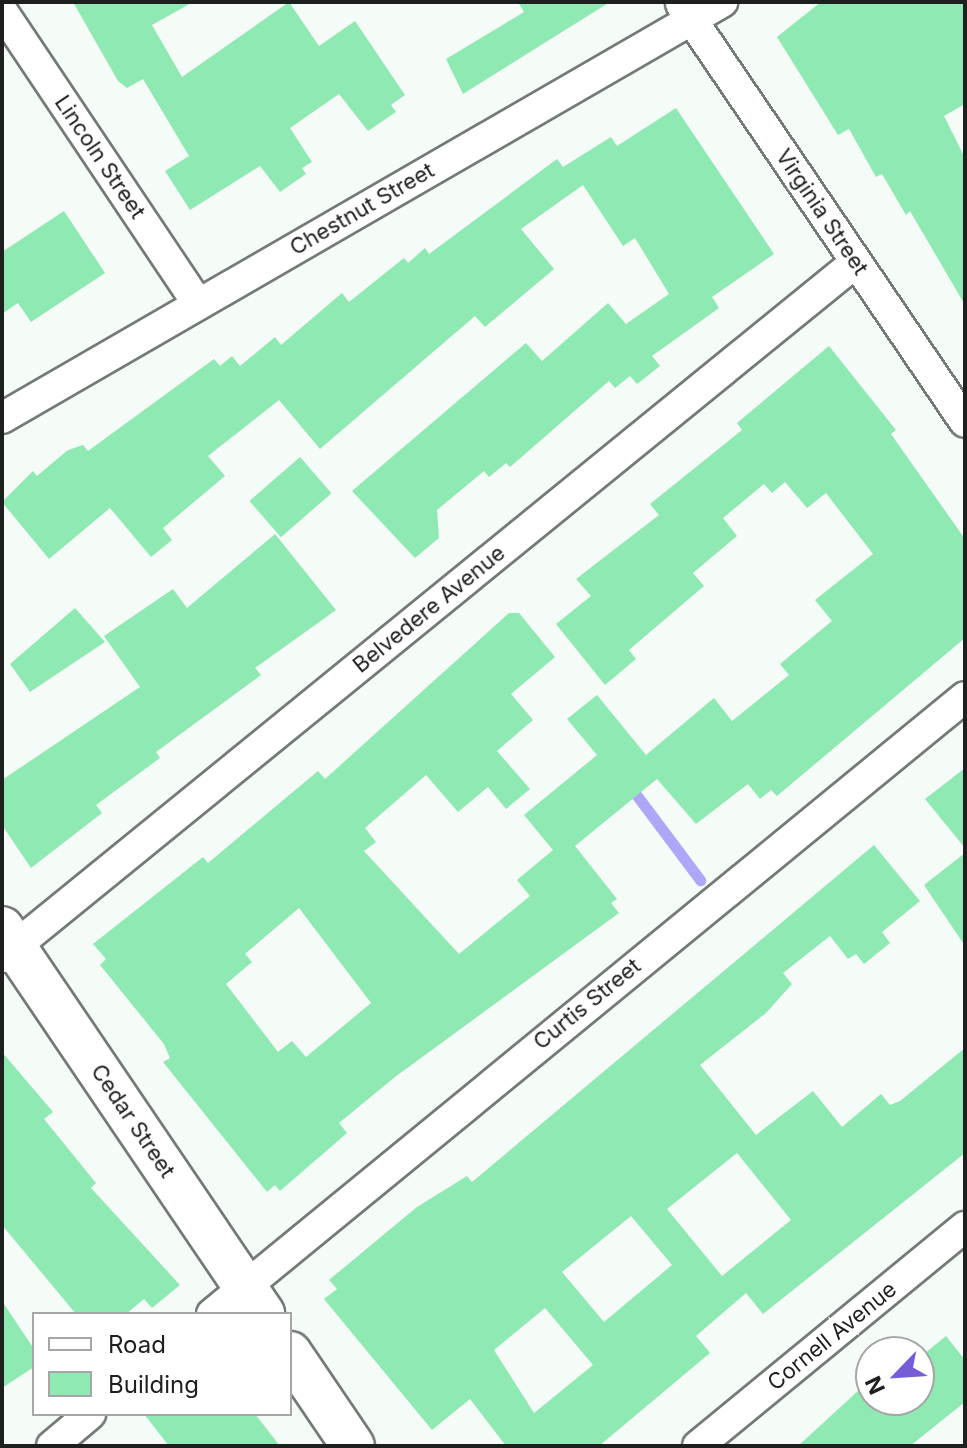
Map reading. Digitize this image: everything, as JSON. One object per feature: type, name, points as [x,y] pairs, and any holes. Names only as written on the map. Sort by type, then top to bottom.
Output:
[{"type":"street","name":"Chestnut Street","points":[[2,418],[198,304],[685,11],[722,2]]},
{"type":"street","name":"Lincoln Street","points":[[2,11],[198,304]]},
{"type":"street","name":"Virginia Street","points":[[685,11],[965,422]]},
{"type":"street","name":"Belvedere Avenue","points":[[6,944],[856,262]]},
{"type":"street","name":"Curtis Street","points":[[218,1312],[254,1300],[965,697]]},
{"type":"street","name":"Cedar Street","points":[[6,944],[254,1300]]},
{"type":"street","name":"Cornell Avenue","points":[[698,1446],[965,1227]]},
{"type":"street","points":[[292,1356],[353,1446]]},
{"type":"street","points":[[52,1446],[88,1416]]},
{"type":"building","points":[[73,2],[193,2],[152,25],[182,77],[289,2],[319,46],[355,21],[405,95],[391,105],[396,112],[368,131],[339,94],[290,128],[312,162],[302,168],[306,174],[280,192],[260,166],[190,210],[165,171],[189,156],[143,79],[127,88],[118,81]]},
{"type":"building","points":[[518,2],[610,2],[463,94],[446,59],[524,12]]},
{"type":"building","points":[[821,2],[965,2],[965,104],[944,116],[965,158],[965,305],[910,211],[906,215],[882,174],[876,177],[849,129],[838,135],[777,37]]},
{"type":"building","points":[[676,108],[774,254],[712,297],[719,308],[652,356],[660,366],[637,384],[630,376],[615,388],[609,381],[510,467],[506,463],[489,477],[484,471],[437,510],[439,538],[415,558],[352,491],[526,343],[542,361],[608,303],[626,324],[669,294],[635,238],[623,246],[583,185],[521,229],[554,269],[485,327],[475,316],[320,449],[279,400],[208,456],[225,476],[163,528],[172,540],[151,557],[110,508],[49,559],[2,502],[33,471],[37,476],[68,450],[83,445],[88,451],[214,359],[220,366],[232,356],[240,366],[275,337],[281,345],[342,293],[349,302],[404,258],[408,263],[425,248],[429,254],[557,159],[563,167],[611,137],[617,146]]},
{"type":"building","points":[[64,211],[105,273],[31,322],[18,303],[2,314],[2,252]]},
{"type":"building","points":[[829,346],[896,430],[891,434],[965,539],[965,638],[777,796],[771,790],[760,799],[748,784],[696,824],[657,779],[575,846],[617,899],[611,903],[619,913],[395,1077],[339,1123],[347,1133],[280,1191],[275,1185],[267,1192],[163,1062],[170,1058],[164,1044],[100,965],[106,959],[93,944],[203,857],[208,863],[318,771],[325,779],[509,613],[519,613],[555,657],[511,694],[533,720],[497,751],[530,789],[506,809],[488,787],[458,812],[426,775],[365,828],[376,842],[364,851],[459,954],[530,896],[517,880],[553,850],[524,815],[597,755],[567,719],[597,695],[646,755],[714,698],[732,721],[789,675],[780,664],[832,621],[815,600],[873,554],[826,493],[807,508],[785,482],[772,493],[764,484],[723,518],[737,536],[693,573],[704,586],[629,650],[636,659],[605,685],[556,624],[591,596],[576,579],[659,515],[650,504],[742,430],[737,423]],"holes":[[[299,908],[371,1003],[306,1057],[292,1041],[278,1052],[226,984],[252,962],[245,954]]]},
{"type":"building","points":[[300,457],[331,493],[281,537],[249,501]]},
{"type":"building","points":[[275,534],[336,610],[255,668],[261,675],[156,752],[160,758],[96,805],[102,813],[31,868],[2,825],[2,780],[140,687],[104,636],[173,589],[187,608]]},
{"type":"building","points":[[75,608],[105,642],[30,692],[10,664]]},
{"type":"building","points":[[965,768],[965,848],[925,799]]},
{"type":"building","points":[[874,845],[920,901],[882,932],[890,943],[864,964],[856,954],[848,959],[830,936],[783,973],[792,984],[766,1013],[700,1065],[756,1135],[813,1091],[842,1127],[881,1094],[890,1105],[900,1101],[965,1048],[965,1153],[763,1314],[746,1293],[696,1336],[710,1353],[599,1446],[506,1446],[470,1399],[432,1430],[324,1299],[337,1289],[329,1280],[417,1207],[467,1176],[472,1182]],"holes":[[[737,1153],[791,1220],[722,1276],[667,1209]],[[631,1216],[672,1265],[604,1322],[562,1272]],[[545,1308],[593,1365],[534,1413],[494,1350]]]},
{"type":"building","points":[[965,853],[965,946],[924,885]]},
{"type":"building","points":[[2,1052],[53,1112],[44,1119],[96,1183],[91,1188],[180,1285],[152,1308],[144,1299],[128,1312],[74,1312],[2,1225]]},
{"type":"building","points":[[2,1301],[32,1346],[32,1368],[2,1388]]},
{"type":"building","points":[[946,1336],[965,1360],[965,1402],[910,1446],[798,1446],[855,1394],[855,1416],[935,1416],[935,1345]]},
{"type":"building","points":[[146,1416],[257,1416],[280,1446],[169,1446]]},
{"type":"waterway","points":[[629,785],[700,880]]}]
